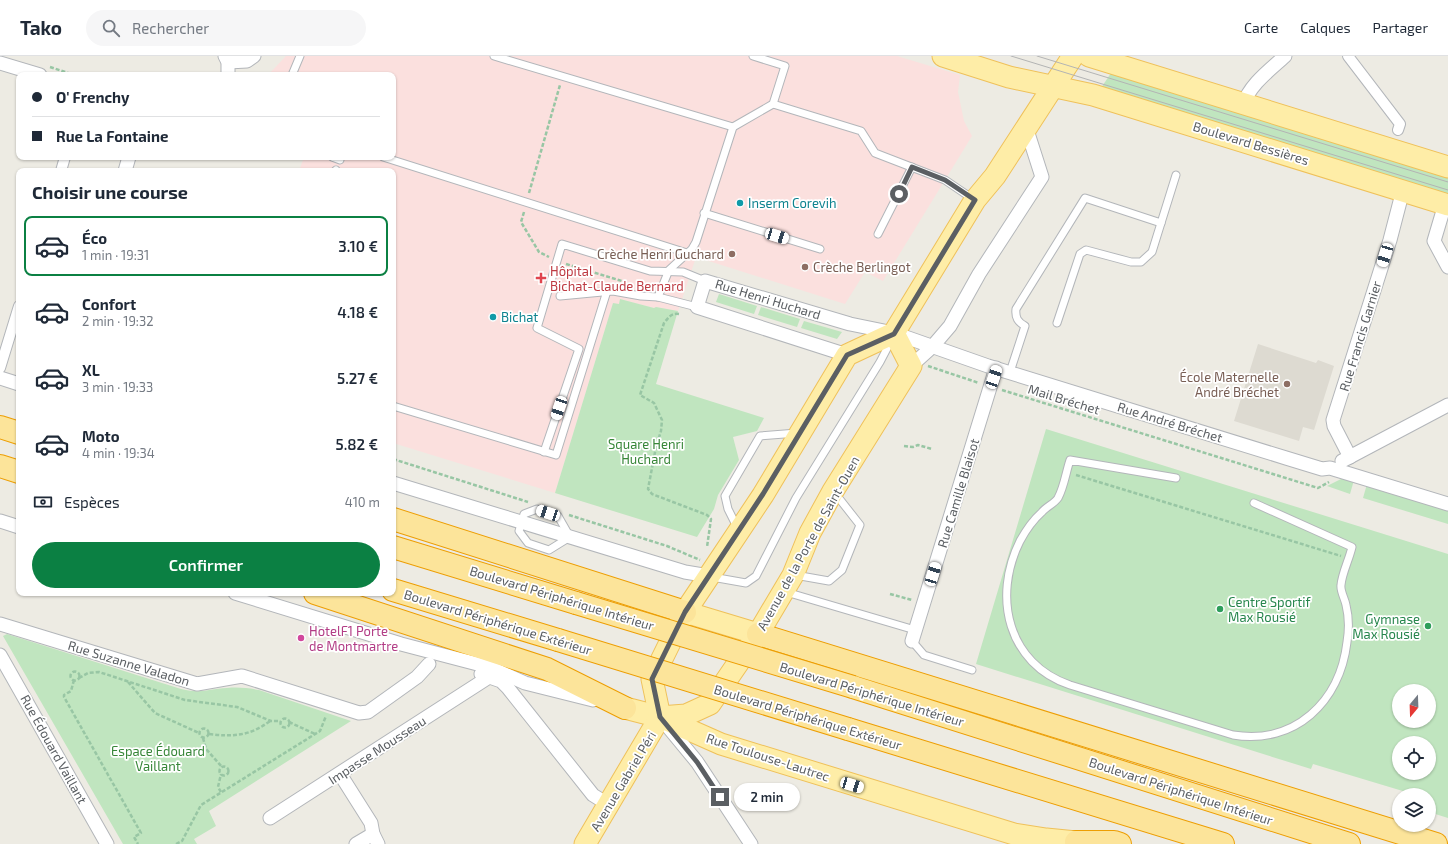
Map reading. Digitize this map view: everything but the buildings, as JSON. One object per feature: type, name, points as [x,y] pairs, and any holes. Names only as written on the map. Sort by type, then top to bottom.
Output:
[{"type":"highway","points":[[0,428],[16,432]]},
{"type":"highway","points":[[0,466],[16,471]]},
{"type":"highway","points":[[396,519],[685,612]]},
{"type":"highway","name":"Boulevard Périphérique Intérieur","points":[[396,548],[860,690],[1349,844]]},
{"type":"highway","name":"Boulevard Périphérique Extérieur","points":[[396,591],[1223,844]]},
{"type":"highway","points":[[324,596],[547,669],[625,708]]},
{"type":"highway","points":[[758,634],[1436,844]]},
{"type":"highway","points":[[1075,843],[1114,842],[1120,844]]},
{"type":"main road","name":"Boulevard Bessières","points":[[943,56],[1009,76],[1093,94],[1446,204]]},
{"type":"main road","points":[[625,708],[660,717],[652,679],[707,570],[739,530],[801,433],[847,355],[894,334],[975,200],[995,176],[1052,86],[1073,56]]},
{"type":"main road","points":[[1089,56],[1448,167]]},
{"type":"main road","points":[[894,334],[911,366]]},
{"type":"main road","name":"Avenue de la Porte de Saint-Ouen","points":[[660,717],[686,715],[710,704],[758,634],[788,583],[810,533],[833,491],[911,366]]},
{"type":"main road","points":[[685,612],[758,634]]},
{"type":"main road","name":"Avenue Gabriel Péri","points":[[585,844],[660,717]]},
{"type":"main road","name":"Rue Toulouse-Lautrec","points":[[660,717],[721,744],[1014,834]]},
{"type":"main road","points":[[1014,834],[1075,843]]},
{"type":"street","points":[[227,64],[247,61],[254,56]]},
{"type":"street","points":[[1244,105],[1247,96],[1256,84],[1285,56]]},
{"type":"street","points":[[1348,56],[1400,124],[1398,130]]},
{"type":"street","points":[[0,63],[30,72]]},
{"type":"street","name":"Avenue de la Porte de Saint-Ouen","points":[[911,366],[932,347],[950,326],[979,274],[1042,177],[1026,127]]},
{"type":"street","name":"Rue Francis Garnier","points":[[1350,457],[1334,426],[1333,420],[1390,240],[1403,190]]},
{"type":"street","points":[[1446,204],[1434,241],[1448,268]]},
{"type":"street","name":"Rue Henri Huchard","points":[[691,311],[705,281],[850,324],[894,334]]},
{"type":"street","points":[[691,311],[847,355]]},
{"type":"street","points":[[0,368],[16,316]]},
{"type":"street","name":"Rue André Bréchet","points":[[894,334],[996,368],[1286,458],[1322,469],[1330,468],[1448,504]]},
{"type":"street","name":"Rue Camille Blaisot","points":[[913,635],[924,604],[996,368]]},
{"type":"street","points":[[0,378],[16,383]]},
{"type":"street","points":[[1330,468],[1448,404]]},
{"type":"street","points":[[396,484],[685,572],[707,570]]},
{"type":"street","points":[[0,521],[16,526]]},
{"type":"street","points":[[245,596],[401,644],[489,667],[512,683],[593,795],[609,805]]},
{"type":"street","name":"Rue Suzanne Valadon","points":[[0,624],[197,684],[242,676],[359,713],[368,712],[417,677],[429,664]]},
{"type":"street","points":[[425,650],[429,664],[440,663],[456,665],[486,679],[512,683],[525,683],[625,708]]},
{"type":"street","name":"Rue Édouard Vaillant","points":[[0,655],[107,844]]},
{"type":"street","name":"Impasse Mousseau","points":[[270,818],[486,679]]},
{"type":"street","points":[[660,717],[697,762],[750,844]]},
{"type":"street","points":[[340,774],[371,823],[376,839],[356,844]]},
{"type":"street","name":"Rue Toulouse-Lautrec","points":[[1014,834],[1037,844]]},
{"type":"lane","points":[[293,72],[300,56]]},
{"type":"lane","points":[[496,56],[733,127]]},
{"type":"lane","points":[[658,297],[669,270],[696,242],[704,213],[733,127],[772,104],[785,66],[753,56]]},
{"type":"lane","points":[[772,104],[862,131],[875,153],[945,180],[975,200]]},
{"type":"lane","points":[[392,160],[687,253]]},
{"type":"lane","points":[[878,234],[912,167]]},
{"type":"lane","points":[[1057,323],[1080,254],[1086,250],[1131,262],[1141,262],[1152,252],[1176,175]]},
{"type":"lane","points":[[1010,372],[1026,326],[1018,322],[1015,315],[1016,309],[1085,198],[1161,223]]},
{"type":"lane","points":[[704,213],[820,249]]},
{"type":"lane","points":[[544,452],[579,349],[537,328],[562,244],[650,271],[669,270],[690,274],[705,281]]},
{"type":"lane","points":[[396,407],[556,455],[607,291]]},
{"type":"lane","points":[[560,296],[607,291],[658,297],[691,311]]},
{"type":"lane","points":[[707,570],[746,583],[756,576],[796,498],[880,362],[894,334]]},
{"type":"lane","points":[[739,530],[728,509],[725,496],[760,436],[801,433]]},
{"type":"lane","points":[[1176,478],[1070,460],[1057,499],[1037,516],[1026,531],[1016,550],[1010,571],[1007,604],[1014,634],[1031,660],[1056,679],[1085,690],[1233,735],[1248,737],[1264,736],[1293,726],[1307,718],[1323,701],[1335,683],[1343,663],[1347,641],[1348,620],[1346,604],[1340,587],[1352,547],[1254,503]]},
{"type":"lane","points":[[788,583],[829,580],[842,570],[860,525],[833,491]]},
{"type":"lane","points":[[522,522],[519,531],[528,543],[535,546],[549,550],[570,537]]},
{"type":"lane","points":[[788,583],[913,635],[924,655],[972,670]]},
{"type":"path","points":[[691,311],[674,313],[669,316],[664,323],[640,395],[654,403],[662,420],[661,431],[656,447],[648,489],[652,494],[707,515],[710,519],[707,550]]},
{"type":"path","name":"Mail Bréchet","points":[[934,369],[1318,488],[1345,473]]},
{"type":"path","points":[[904,446],[913,447],[918,445],[932,449]]},
{"type":"path","points":[[396,460],[531,503]]},
{"type":"path","points":[[1066,472],[1349,559]]},
{"type":"path","points":[[568,515],[667,546],[707,570]]},
{"type":"path","points":[[890,594],[924,604]]},
{"type":"path","points":[[74,680],[70,676],[73,671],[78,672],[79,678]]},
{"type":"path","points":[[138,844],[134,837],[141,833],[64,697],[64,695],[70,691],[74,680],[88,673],[99,672],[185,700],[237,707],[271,721],[280,721],[285,718],[289,722],[315,734]]},
{"type":"path","points":[[128,682],[155,713],[199,733],[203,738],[206,749],[222,767],[227,767],[229,772],[226,776],[221,774]]},
{"type":"path","points":[[176,844],[182,841],[200,804],[315,734],[320,730],[330,704]]},
{"type":"path","points":[[203,738],[209,734],[232,736],[243,735],[257,730],[271,721]]},
{"type":"path","points":[[280,721],[280,724],[283,727],[288,726],[289,722]]},
{"type":"path","points":[[199,733],[205,728],[209,734]]},
{"type":"path","points":[[220,792],[218,787],[221,774],[220,770],[222,767]]},
{"type":"shaded area","name":"Hôpital Bichat-Claude Bernard","points":[[286,56],[897,56],[960,75],[958,92],[964,121],[972,136],[883,281],[865,272],[845,304],[696,257],[678,311],[656,307],[654,308],[620,299],[619,305],[613,303],[555,493],[396,444],[396,168],[300,168],[303,160],[396,160],[396,72],[271,72]]},
{"type":"shaded area","name":"École Maternelle André Bréchet","points":[[1258,344],[1316,363],[1318,360],[1334,366],[1314,430],[1303,427],[1299,441],[1234,421]]},
{"type":"green space","points":[[1111,73],[1448,172],[1448,199],[1101,88]]},
{"type":"green space","points":[[719,294],[757,306],[754,314],[716,302]]},
{"type":"green space","name":"Square Henri Huchard","points":[[620,299],[654,308],[656,307],[678,311],[656,384],[764,418],[757,431],[733,437],[739,460],[718,495],[714,509],[697,537],[555,493],[613,303],[619,304]]},
{"type":"green space","points":[[761,307],[800,319],[797,327],[758,315]]},
{"type":"green space","points":[[804,321],[842,332],[837,339],[801,328]]},
{"type":"green space","name":"Centre Sportif Max Rousié","points":[[1046,429],[1448,554],[1448,818],[1436,814],[1436,788],[1393,788],[1313,764],[1311,769],[976,664]]},
{"type":"green space","points":[[1345,477],[1354,480],[1350,494],[1327,486]]},
{"type":"green space","points":[[1367,484],[1448,509],[1448,524],[1363,498]]},
{"type":"green space","name":"Espace Édouard Vaillant","points":[[7,634],[181,689],[200,691],[247,688],[259,690],[351,721],[209,811],[216,826],[194,839],[197,844],[123,844],[3,636]]},
{"type":"tram line","points":[[1011,56],[1448,190]]},
{"type":"tram line","points":[[1037,56],[1448,182]]},
{"type":"place","name":"Inserm Corevih","points":[[740,203]]},
{"type":"place","name":"Crèche Henri Guchard","points":[[732,254]]},
{"type":"place","name":"Crèche Berlingot","points":[[805,267]]},
{"type":"place","name":"Hôpital Bichat-Claude Bernard","points":[[541,278]]},
{"type":"place","name":"Bichat","points":[[493,317]]},
{"type":"place","name":"École Maternelle André Bréchet","points":[[1287,384]]},
{"type":"place","name":"Centre Sportif Max Rousié","points":[[1220,609]]},
{"type":"place","name":"Gymnase Max Rousié","points":[[1428,626]]},
{"type":"place","name":"HotelF1 Porte de Montmartre","points":[[301,638]]},
{"type":"route","points":[[720,797],[697,762],[660,717],[652,679],[685,612],[763,494],[847,355],[894,334],[975,200],[945,180],[912,167],[899,194]]}]
